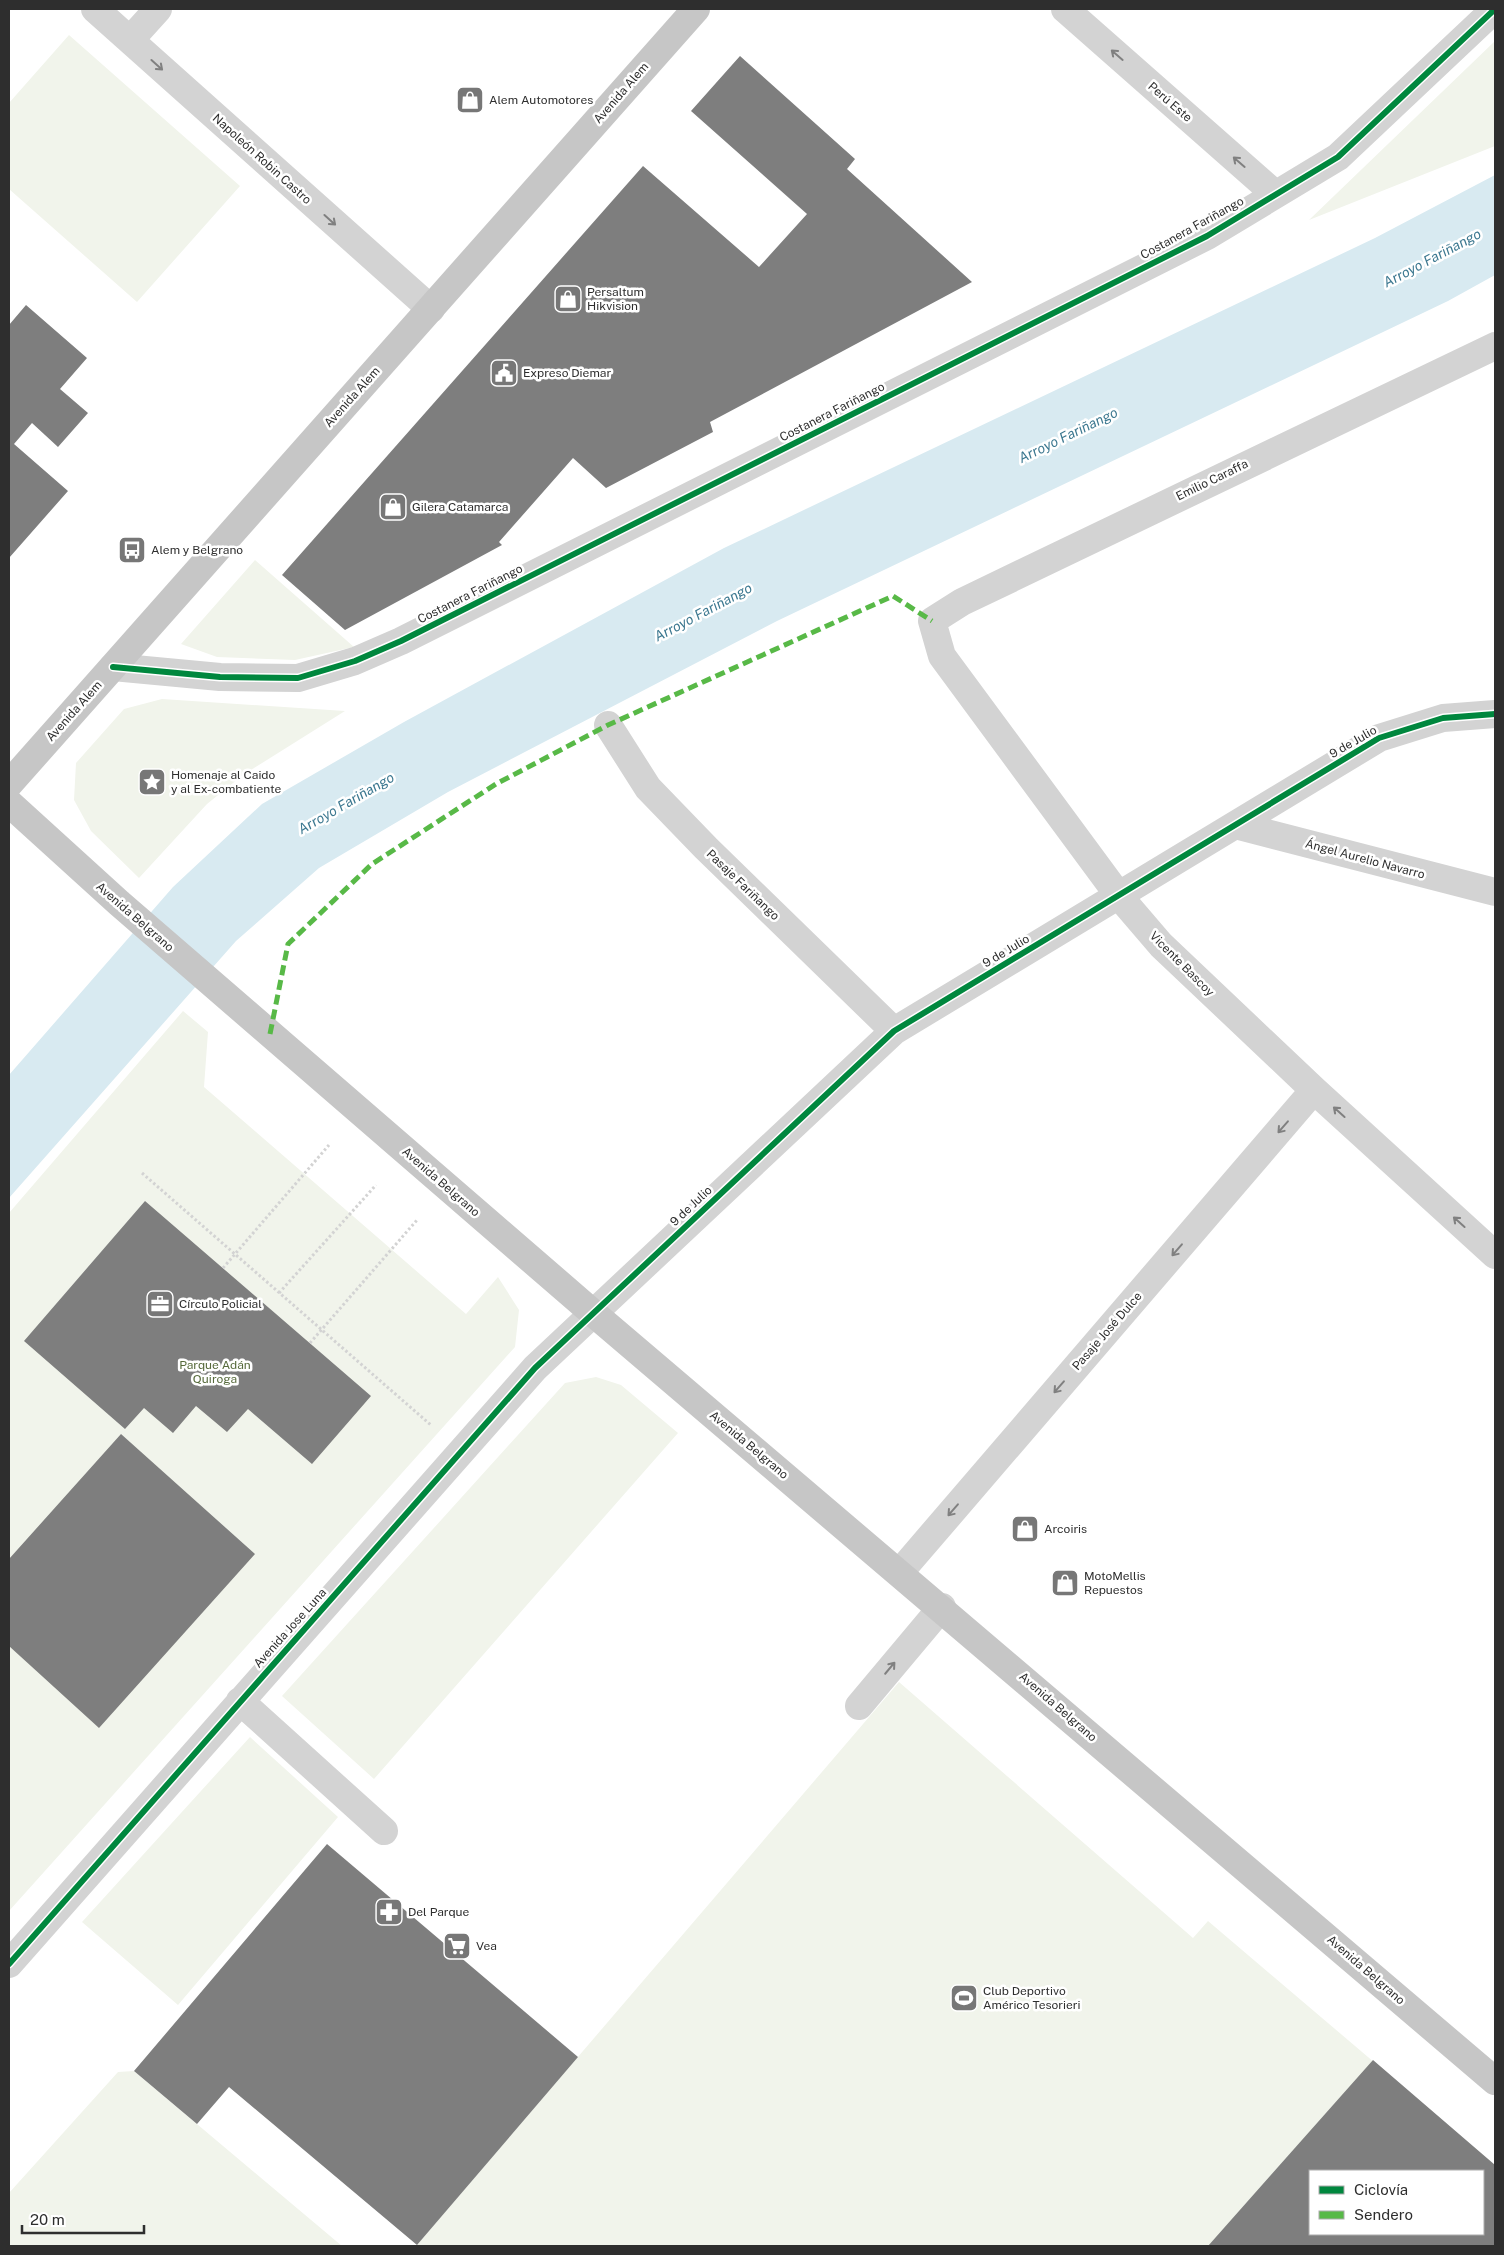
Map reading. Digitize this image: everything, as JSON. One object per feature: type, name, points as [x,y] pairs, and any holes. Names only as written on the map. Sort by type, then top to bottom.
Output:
[{"type":"main road","name":"Avenida Alem","points":[[9,784],[696,9]]},
{"type":"main road","name":"Avenida Belgrano","points":[[9,803],[119,903],[593,1313],[942,1607],[1495,2081]]},
{"type":"street","name":"Napoleón Robin Castro","points":[[95,9],[431,309]]},
{"type":"street","points":[[130,40],[158,9]]},
{"type":"street","name":"Perú Este","points":[[1064,9],[1275,194]]},
{"type":"street","name":"Costanera Fariñango","points":[[113,667],[220,677],[298,678],[354,662],[401,641],[1189,245],[1338,157],[1495,9]]},
{"type":"street","name":"Emilio Caraffa","points":[[932,621],[971,597],[1495,346]]},
{"type":"street","name":"Vicente Bascoy","points":[[932,621],[942,656],[1119,896],[1161,946],[1314,1090],[1495,1255]]},
{"type":"street","name":"9 de Julio","points":[[593,1313],[894,1031],[1379,738],[1443,718],[1495,714]]},
{"type":"street","name":"Pasaje Fariñango","points":[[608,725],[648,788],[706,848],[894,1031]]},
{"type":"street","name":"Ángel Aurelio Navarro","points":[[1236,825],[1495,892]]},
{"type":"street","name":"Pasaje José Dulce","points":[[900,1572],[1314,1090]]},
{"type":"street","name":"Avenida Jose Luna","points":[[9,1964],[535,1368],[593,1313]]},
{"type":"street","points":[[859,1706],[942,1607]]},
{"type":"street","points":[[240,1701],[384,1831]]},
{"type":"path","points":[[224,1268],[330,1145]]},
{"type":"path","points":[[142,1173],[432,1426]]},
{"type":"path","points":[[279,1293],[376,1185]]},
{"type":"path","points":[[310,1343],[417,1220]]},
{"type":"green space","points":[[69,35],[240,186],[137,302],[9,189],[9,103]]},
{"type":"green space","points":[[1495,41],[1495,146],[1309,220]]},
{"type":"green space","points":[[255,560],[354,647],[295,660],[217,657],[181,644]]},
{"type":"green space","points":[[162,699],[345,711],[243,775],[207,804],[139,878],[91,831],[74,800],[76,763],[124,709]]},
{"type":"green space","name":"Parque Adán Quiroga","points":[[183,1011],[208,1032],[204,1087],[466,1314],[498,1277],[519,1310],[515,1347],[9,1911],[9,1213]]},
{"type":"green space","points":[[596,1377],[621,1385],[678,1433],[374,1779],[282,1696],[565,1383]]},
{"type":"green space","name":"Club Deportivo Américo Tesorieri","points":[[899,1682],[1193,1938],[1208,1921],[1495,2165],[1495,2246],[416,2246]]},
{"type":"green space","points":[[250,1737],[338,1817],[178,2005],[82,1922]]},
{"type":"green space","points":[[134,2071],[342,2246],[9,2246],[9,2193],[118,2072]]},
{"type":"water","name":"Arroyo Fariñango","points":[[1495,175],[1495,275],[1448,301],[777,621],[448,792],[319,868],[236,941],[9,1198],[9,1075],[173,887],[262,804],[404,722],[724,548],[1375,238]]},
{"type":"building","points":[[740,56],[855,159],[847,169],[972,282],[710,422],[713,432],[606,488],[573,458],[499,542],[502,545],[345,630],[282,575],[643,166],[759,267],[807,214],[691,111]]},
{"type":"building","points":[[26,305],[87,358],[60,389],[88,413],[58,447],[32,423],[14,444],[68,491],[9,558],[9,325]]},
{"type":"building","name":"Círculo Policial","points":[[145,1201],[371,1396],[312,1464],[248,1409],[227,1432],[196,1406],[173,1433],[144,1408],[125,1429],[24,1341]]},
{"type":"building","points":[[121,1434],[255,1554],[99,1728],[9,1646],[9,1559]]},
{"type":"building","points":[[327,1844],[578,2057],[417,2245],[229,2087],[197,2124],[134,2071]]},
{"type":"building","points":[[1373,2060],[1495,2165],[1495,2246],[1208,2246]]},
{"type":"marked path","points":[[270,1034],[288,944],[372,864],[496,784],[608,725],[893,596],[932,621]]},
{"type":"cycle path","points":[[113,667],[220,677],[298,678],[355,661],[401,641],[1207,236],[1338,157],[1495,9]]},
{"type":"cycle path","points":[[9,1964],[535,1368],[894,1031],[1379,738],[1443,718],[1495,714]]},
{"type":"place","name":"Alem Automotores","points":[[470,100]]},
{"type":"place","name":"Persaltum Hikvision","points":[[568,299]]},
{"type":"place","name":"Expreso Diemar","points":[[504,373]]},
{"type":"place","name":"Gilera Catamarca","points":[[393,507]]},
{"type":"place","name":"Alem y Belgrano","points":[[132,550]]},
{"type":"place","name":"Homenaje al Caido y al Ex-combatiente","points":[[152,782]]},
{"type":"place","name":"Círculo Policial","points":[[160,1304]]},
{"type":"place","name":"Arcoiris","points":[[1025,1529]]},
{"type":"place","name":"MotoMellis Repuestos","points":[[1065,1583]]},
{"type":"place","name":"Del Parque","points":[[389,1912]]},
{"type":"place","name":"Vea","points":[[457,1946]]},
{"type":"place","name":"Club Deportivo Américo Tesorieri","points":[[964,1998]]}]
